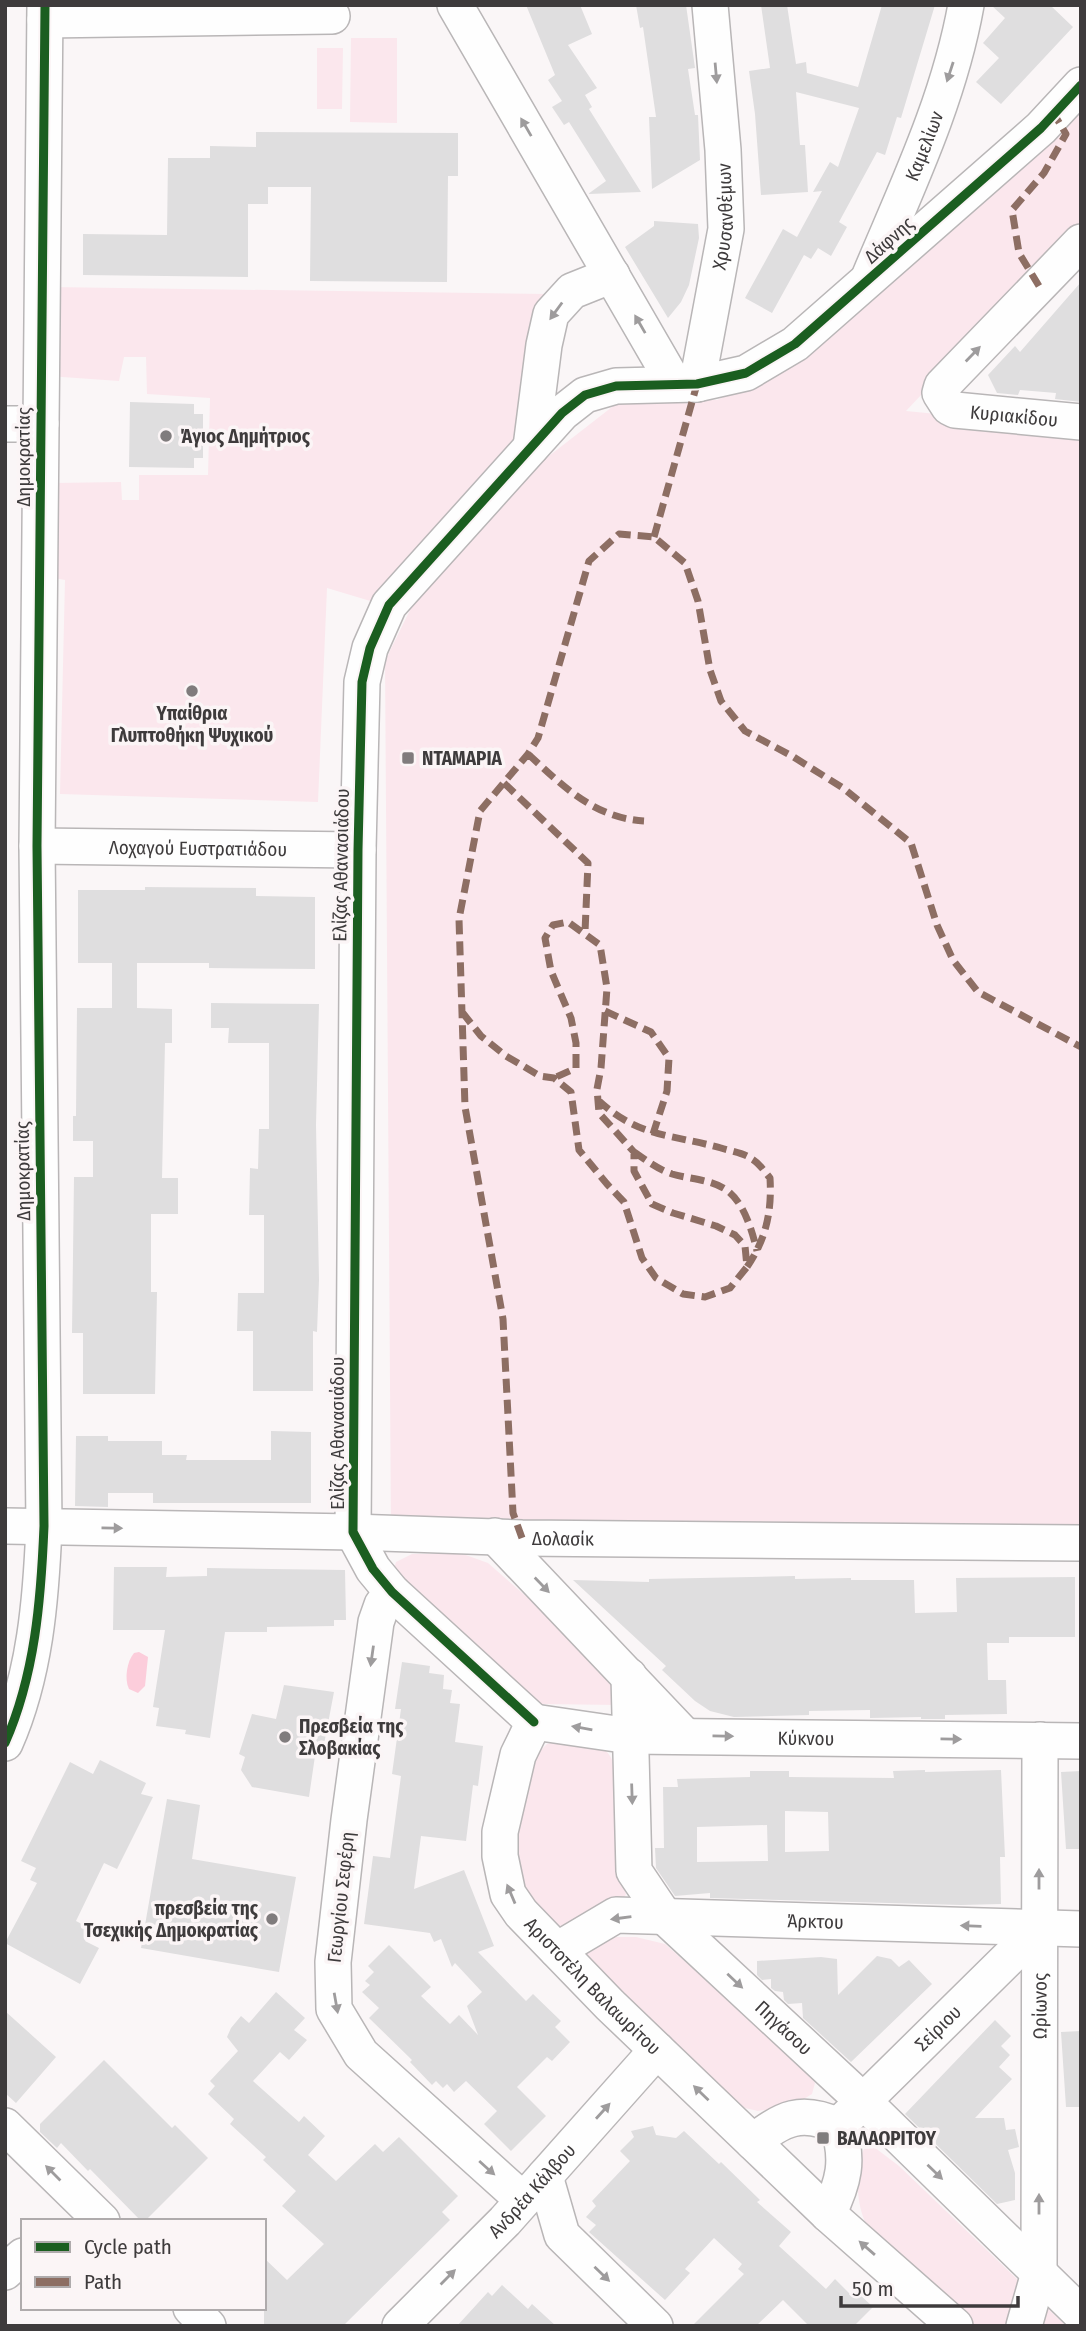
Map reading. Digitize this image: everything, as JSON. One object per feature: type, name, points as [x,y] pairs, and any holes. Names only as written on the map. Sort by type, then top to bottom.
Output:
[{"type":"street","points":[[455,5],[612,275],[685,383]]},
{"type":"street","name":"Χρυσανθέμων","points":[[685,383],[726,229],[723,150],[710,5]]},
{"type":"street","name":"Καμελίων","points":[[867,283],[934,119],[958,48],[966,5]]},
{"type":"street","points":[[45,12],[332,16]]},
{"type":"street","name":"Δημοκρατίας","points":[[5,1743],[35,1636],[42,1589],[44,1527],[37,846],[45,12]]},
{"type":"street","name":"Δάφνης","points":[[685,383],[746,373],[795,344],[1041,128],[1081,85]]},
{"type":"street","points":[[905,191],[934,223]]},
{"type":"street","name":"Κυριακίδου","points":[[1081,242],[942,386],[940,393],[949,408],[955,410],[1081,422]]},
{"type":"street","points":[[531,447],[544,345],[551,314],[572,292],[612,275]]},
{"type":"street","name":"Ελίζας Αθανασιάδου","points":[[354,1532],[358,850],[362,682],[370,648],[389,606],[562,413],[585,395],[616,386],[685,383]]},
{"type":"street","points":[[5,424],[41,424]]},
{"type":"street","name":"Λοχαγού Ευστρατιάδου","points":[[37,846],[358,850]]},
{"type":"street","name":"Δολασίκ","points":[[5,1526],[550,1538],[1081,1543]]},
{"type":"street","points":[[354,1532],[373,1569],[392,1592],[534,1722]]},
{"type":"street","points":[[495,1536],[684,1735]]},
{"type":"street","name":"Γεωργίου Σεφέρη","points":[[392,1592],[382,1605],[376,1622],[348,1820],[333,1962],[334,2009],[361,2054],[524,2199]]},
{"type":"street","name":"Πηγάσου","points":[[629,1676],[634,1871],[665,1917],[863,2101],[1081,2314]]},
{"type":"street","name":"Κύκνου","points":[[534,1722],[631,1736],[1081,1741]]},
{"type":"street","name":"Αριστοτέλη Βαλαωρίτου","points":[[534,1722],[517,1755],[500,1832],[500,1856],[508,1894],[521,1913],[657,2050],[828,2214],[955,2326]]},
{"type":"street","name":"Ωρίωνος","points":[[1024,2326],[1039,2273],[1040,1740]]},
{"type":"street","name":"Άρκτου","points":[[557,1950],[616,1915],[1081,1929]]},
{"type":"street","name":"Σείριου","points":[[838,2126],[1039,1928]]},
{"type":"street","name":"Ανδρέα Κάλβου","points":[[400,2326],[524,2199],[657,2050]]},
{"type":"street","points":[[753,2142],[775,2124],[796,2119],[819,2117],[838,2126],[845,2147],[843,2175],[828,2214]]},
{"type":"street","points":[[5,2126],[82,2215]]},
{"type":"street","points":[[524,2199],[655,2326]]},
{"type":"street","points":[[524,2199],[562,2235]]},
{"type":"street","points":[[5,2272],[21,2258]]},
{"type":"street","points":[[193,2310],[208,2326]]},
{"type":"shaded area","points":[[351,38],[397,38],[397,123],[350,122]]},
{"type":"shaded area","points":[[317,48],[343,48],[342,109],[317,109]]},
{"type":"shaded area","points":[[1081,102],[1081,225],[906,411],[1081,428],[1081,1527],[391,1528],[385,661],[412,606],[531,470],[621,400],[717,400],[774,374],[923,256],[1039,147]]},
{"type":"shaded area","points":[[51,287],[548,294],[528,438],[377,603],[327,588],[318,802],[60,794],[65,580],[54,578],[55,483],[121,482],[122,500],[139,500],[139,475],[208,475],[210,398],[147,394],[146,357],[124,357],[119,381],[48,376]]},
{"type":"shaded area","points":[[412,1554],[463,1554],[488,1563],[600,1661],[617,1681],[619,1705],[541,1704],[524,1696],[392,1575],[396,1562]]},
{"type":"shaded area","points":[[139,1652],[148,1657],[145,1686],[138,1693],[129,1689],[127,1675],[132,1656]]},
{"type":"shaded area","points":[[572,1739],[593,1743],[602,1748],[610,1756],[614,1767],[619,1798],[621,1881],[626,1894],[623,1901],[564,1926],[553,1925],[522,1893],[510,1829],[536,1755],[547,1744]]},
{"type":"shaded area","points":[[606,1937],[636,1937],[665,1944],[803,2065],[815,2083],[812,2094],[792,2106],[758,2111],[741,2107],[713,2087],[581,1950]]},
{"type":"shaded area","points":[[874,2147],[899,2166],[1066,2326],[972,2326],[869,2229],[861,2211],[858,2178],[864,2149]]},
{"type":"building","points":[[526,5],[580,5],[592,34],[568,45],[597,88],[585,95],[592,107],[589,109],[641,192],[588,194],[606,181],[569,122],[564,125],[552,107],[562,101],[548,80],[555,75]]},
{"type":"building","points":[[636,5],[686,5],[695,68],[688,69],[695,115],[698,115],[700,160],[652,189],[649,117],[656,117],[643,27],[640,28]]},
{"type":"building","points":[[761,5],[787,5],[796,64],[806,62],[807,73],[858,87],[882,5],[935,5],[901,118],[897,117],[885,155],[877,152],[839,222],[847,227],[831,256],[818,248],[811,259],[804,255],[772,313],[745,298],[783,229],[797,237],[822,191],[813,192],[830,162],[838,167],[859,108],[796,92],[800,145],[805,145],[808,192],[761,195],[749,71],[770,68]]},
{"type":"building","points":[[991,5],[1050,5],[1073,27],[1001,104],[976,82],[999,58],[983,43],[1005,18]]},
{"type":"building","points":[[256,132],[458,133],[458,176],[448,176],[447,282],[310,281],[311,187],[268,187],[268,204],[248,204],[248,277],[83,275],[83,234],[167,235],[168,158],[210,158],[210,146],[256,147]]},
{"type":"building","points":[[654,221],[698,224],[699,238],[689,285],[681,302],[668,318],[625,247],[654,226]]},
{"type":"building","points":[[1081,282],[1081,402],[1055,399],[1056,393],[1020,390],[1018,395],[997,393],[988,375],[1015,346],[1020,352]]},
{"type":"building","name":"Άγιος Δημήτριος","points":[[130,402],[194,404],[194,414],[203,414],[203,458],[194,458],[194,468],[129,467]]},
{"type":"building","points":[[145,887],[256,888],[256,896],[315,897],[315,969],[209,968],[209,963],[137,963],[137,1008],[172,1009],[172,1043],[165,1043],[162,1178],[178,1178],[178,1214],[151,1214],[151,1292],[157,1292],[155,1394],[83,1394],[83,1333],[72,1333],[74,1177],[93,1177],[93,1141],[73,1141],[73,1116],[76,1116],[77,1008],[112,1008],[112,963],[78,963],[78,890],[145,890]]},
{"type":"building","points":[[211,1003],[319,1004],[316,1125],[319,1280],[317,1332],[313,1331],[313,1391],[253,1391],[253,1331],[237,1331],[238,1293],[264,1293],[264,1215],[249,1215],[250,1168],[258,1169],[259,1129],[269,1129],[269,1043],[228,1043],[229,1028],[211,1028]]},
{"type":"building","points":[[271,1431],[311,1432],[311,1503],[153,1503],[153,1493],[108,1493],[108,1507],[75,1506],[76,1436],[108,1436],[108,1441],[162,1441],[162,1455],[187,1455],[186,1460],[271,1460]]},
{"type":"building","points":[[114,1567],[167,1567],[166,1577],[207,1576],[207,1568],[345,1570],[346,1620],[334,1620],[334,1626],[267,1627],[267,1632],[225,1632],[210,1738],[185,1734],[186,1730],[156,1726],[159,1708],[153,1707],[165,1630],[113,1630]]},
{"type":"building","points":[[795,1576],[795,1579],[914,1580],[915,1613],[957,1612],[956,1578],[1075,1577],[1075,1637],[1009,1637],[1009,1643],[987,1643],[988,1680],[1006,1680],[1007,1714],[945,1715],[945,1719],[870,1718],[870,1710],[809,1711],[809,1715],[734,1717],[710,1711],[695,1701],[662,1670],[666,1666],[573,1580],[649,1582],[649,1579]]},
{"type":"building","points":[[402,1662],[430,1666],[429,1673],[444,1675],[443,1689],[452,1690],[450,1703],[460,1704],[455,1742],[483,1746],[478,1786],[473,1785],[466,1841],[421,1836],[414,1889],[464,1870],[494,1946],[478,1952],[526,2001],[533,1994],[561,2021],[555,2027],[570,2042],[552,2061],[547,2057],[517,2087],[546,2116],[511,2151],[484,2124],[497,2111],[466,2081],[454,2092],[447,2084],[443,2088],[436,2081],[432,2085],[410,2062],[412,2060],[369,2018],[379,2008],[362,1992],[370,1985],[365,1981],[374,1972],[368,1966],[389,1945],[431,1987],[421,1996],[450,2024],[459,2015],[478,2035],[467,2006],[482,1992],[455,1963],[452,1967],[441,1939],[434,1942],[430,1933],[364,1924],[373,1856],[390,1858],[401,1776],[392,1774],[401,1709],[395,1709]]},
{"type":"building","name":"Πρεσβεία της Σλοβακίας","points":[[284,1685],[334,1692],[322,1755],[315,1756],[309,1797],[252,1787],[241,1770],[245,1757],[239,1754],[252,1714],[276,1719]]},
{"type":"building","points":[[100,1760],[146,1783],[141,1794],[153,1797],[117,1869],[104,1863],[76,1921],[91,1929],[85,1941],[99,1948],[80,1984],[5,1943],[37,1883],[30,1880],[36,1868],[21,1861],[70,1762],[93,1774]]},
{"type":"building","points":[[1001,1770],[1005,1857],[1000,1857],[1001,1904],[710,1898],[710,1893],[675,1896],[656,1868],[655,1848],[664,1848],[663,1787],[678,1787],[677,1779],[750,1777],[750,1771],[789,1771],[789,1777],[894,1778],[893,1771]],"holes":[[[785,1811],[828,1812],[829,1851],[785,1852]],[[767,1825],[768,1861],[697,1862],[697,1827]]]},
{"type":"building","points":[[1081,1771],[1081,1849],[1066,1849],[1061,1772]]},
{"type":"building","points":[[167,1799],[200,1805],[192,1859],[296,1877],[279,1972],[141,1948]]},
{"type":"building","points":[[877,1956],[891,1959],[899,1967],[909,1960],[932,1984],[851,2062],[803,2018],[802,2003],[788,2004],[784,2000],[783,1992],[771,1988],[771,1979],[762,1980],[757,1975],[757,1961],[821,1957],[837,1959],[838,1995]]},
{"type":"building","points":[[276,1992],[305,2018],[294,2030],[307,2040],[289,2060],[280,2052],[253,2081],[299,2122],[304,2116],[325,2136],[308,2155],[336,2181],[375,2144],[383,2152],[399,2137],[458,2196],[442,2212],[450,2220],[343,2326],[264,2326],[266,2260],[287,2280],[324,2244],[282,2206],[296,2191],[263,2160],[266,2157],[230,2124],[234,2119],[208,2094],[215,2086],[210,2081],[238,2051],[227,2037],[231,2028],[241,2016],[249,2023]]},
{"type":"building","points":[[5,2011],[56,2057],[16,2103],[5,2093]]},
{"type":"building","points":[[995,2020],[1011,2036],[1001,2046],[1010,2055],[999,2067],[1012,2079],[975,2118],[1004,2118],[1006,2130],[1015,2129],[1019,2147],[1008,2150],[1015,2173],[1015,2200],[997,2204],[905,2114]]},
{"type":"building","points":[[1081,2031],[1081,2107],[1066,2107],[1061,2032]]},
{"type":"building","points":[[104,2060],[172,2128],[175,2125],[208,2158],[147,2219],[139,2219],[61,2143],[57,2148],[40,2132],[40,2124]]},
{"type":"building","points":[[653,2126],[656,2135],[676,2138],[684,2131],[719,2164],[721,2162],[760,2200],[757,2202],[791,2232],[779,2246],[826,2289],[835,2279],[854,2298],[858,2293],[873,2307],[854,2326],[809,2326],[783,2300],[756,2326],[692,2326],[744,2274],[738,2269],[742,2264],[714,2238],[685,2269],[690,2273],[665,2300],[589,2232],[596,2225],[586,2217],[596,2206],[592,2201],[630,2161],[620,2151],[634,2137],[631,2131]]},
{"type":"building","points":[[502,2285],[528,2309],[532,2304],[556,2326],[457,2326],[488,2292],[492,2296]]},
{"type":"marked path","points":[[1039,286],[1019,253],[1012,210],[1044,173],[1066,134],[1054,114]]},
{"type":"marked path","points":[[654,537],[697,384]]},
{"type":"marked path","points":[[522,1538],[513,1513],[503,1319],[465,1107],[459,919],[480,811],[528,754],[538,738],[589,561],[619,534],[654,537],[685,563],[698,601],[710,670],[721,701],[745,731],[843,788],[911,843],[937,925],[953,960],[978,992],[1081,1047]]},
{"type":"marked path","points":[[528,754],[567,788],[595,807],[626,819],[644,821]]},
{"type":"marked path","points":[[504,783],[588,863],[585,932]]},
{"type":"marked path","points":[[462,1012],[481,1036],[506,1056],[540,1076],[554,1078],[571,1092],[579,1150],[624,1202],[642,1258],[656,1278],[683,1294],[705,1297],[730,1288],[747,1267],[745,1246],[735,1235],[716,1226],[652,1204],[634,1171],[634,1152],[599,1113],[597,1089],[607,988],[600,945],[568,922],[553,925],[545,938],[551,971],[571,1018],[576,1043],[576,1068],[554,1078]]},
{"type":"marked path","points":[[605,1011],[651,1032],[669,1058],[667,1091],[653,1134]]},
{"type":"marked path","points":[[598,1100],[627,1122],[656,1133],[741,1154],[762,1168],[770,1178],[769,1214],[759,1246],[747,1267]]},
{"type":"marked path","points":[[634,1152],[667,1172],[712,1183],[732,1194],[746,1217],[757,1251]]},
{"type":"cycle path","points":[[5,1743],[23,1691],[35,1637],[44,1526],[37,846],[45,5]]},
{"type":"cycle path","points":[[534,1722],[392,1592],[373,1569],[353,1532],[358,850],[362,682],[370,648],[389,605],[562,413],[585,395],[616,386],[697,384],[746,373],[795,344],[1041,128],[1081,85]]},
{"type":"place","name":"Άγιος Δημήτριος","points":[[166,436]]},
{"type":"place","name":"Υπαίθρια Γλυπτοθήκη Ψυχικού","points":[[192,691]]},
{"type":"place","name":"ΝΤΑΜΑΡΙΑ","points":[[408,758]]},
{"type":"place","name":"Πρεσβεία της Σλοβακίας","points":[[285,1737]]},
{"type":"place","name":"πρεσβεία της Τσεχικής Δημοκρατίας","points":[[272,1919]]},
{"type":"place","name":"ΒΑΛΑΩΡΙΤΟΥ","points":[[823,2138]]}]
